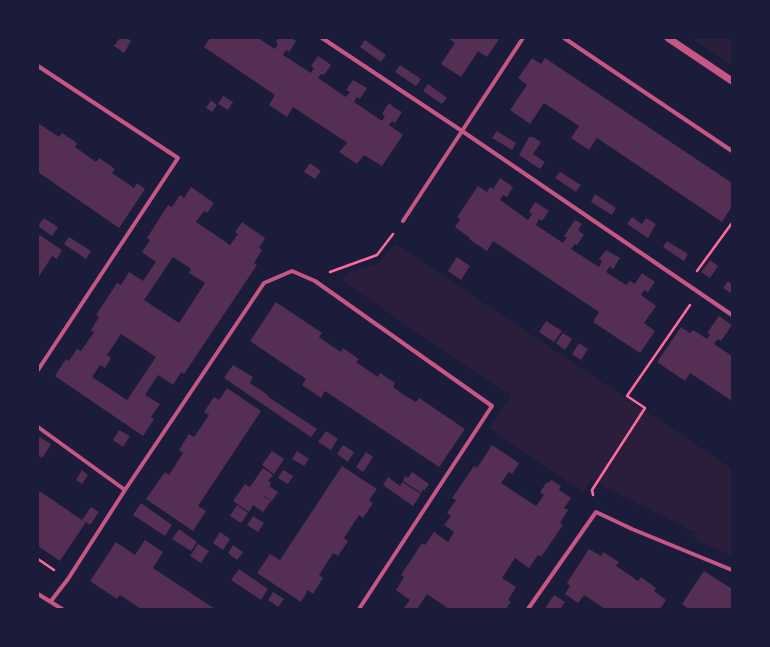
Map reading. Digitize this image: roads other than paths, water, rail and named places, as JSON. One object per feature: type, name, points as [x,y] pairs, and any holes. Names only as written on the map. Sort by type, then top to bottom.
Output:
[{"type":"street","points":[[322,38],[462,131],[732,315]]},
{"type":"street","points":[[403,221],[523,38]]},
{"type":"street","points":[[564,38],[732,152]]},
{"type":"street","points":[[668,38],[732,80]]},
{"type":"street","points":[[38,66],[178,158],[38,370]]},
{"type":"street","points":[[51,601],[68,579],[125,490],[264,283],[292,271],[315,281],[492,406],[359,609]]},
{"type":"street","points":[[38,427],[125,490]]},
{"type":"street","points":[[528,609],[596,512],[632,529],[732,570]]},
{"type":"street","points":[[38,594],[62,609]]}]
